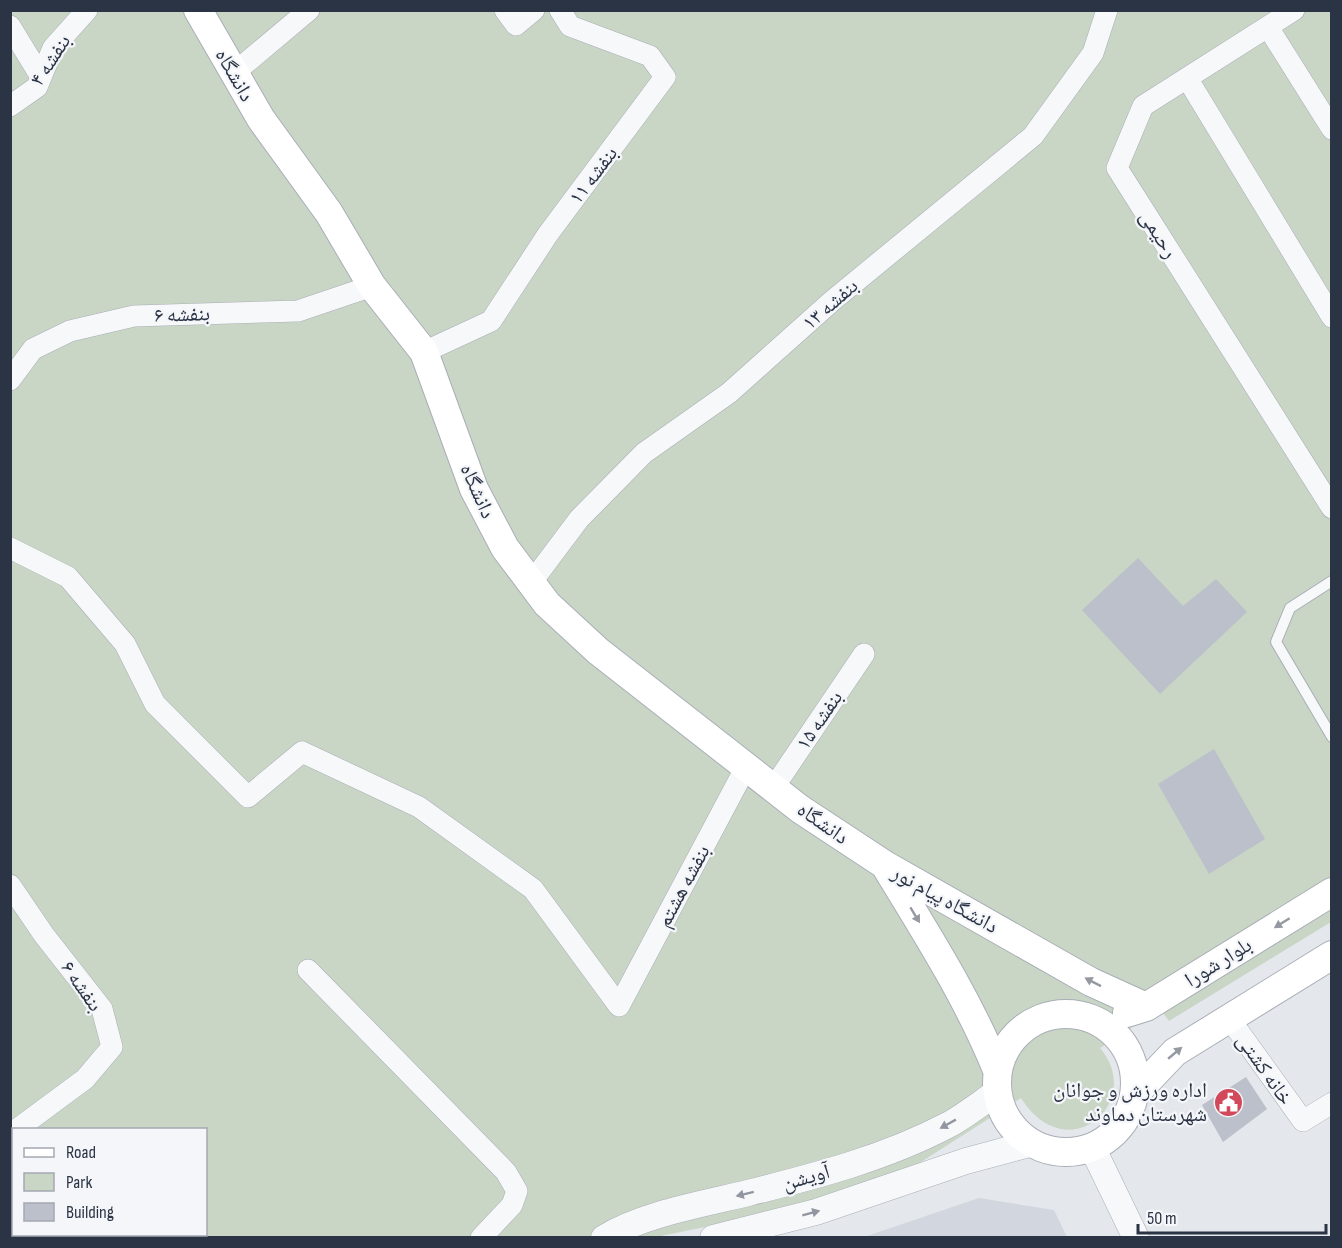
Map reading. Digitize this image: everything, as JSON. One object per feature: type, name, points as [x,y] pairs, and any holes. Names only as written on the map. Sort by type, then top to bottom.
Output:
[{"type":"main road","name":"دانشگاه","points":[[198,10],[261,119],[329,213],[372,286],[424,352],[474,489],[505,548],[547,604],[598,651],[800,808],[885,865]]},
{"type":"main road","name":"دانشگاه پیام نور","points":[[885,865],[1091,982],[1146,1007]]},
{"type":"main road","name":"دانشگاه پیام نور","points":[[885,865],[963,996],[997,1081]]},
{"type":"main road","name":"بلوار شورا","points":[[1098,1022],[1146,1007],[1332,892]]},
{"type":"main road","points":[[1134,1095],[1175,1052],[1332,955]]},
{"type":"main road","points":[[1056,1014],[1078,1014],[1098,1022],[1116,1035],[1128,1053],[1134,1073],[1134,1095],[1126,1117],[1112,1135],[1092,1147],[1062,1151],[1033,1143],[1016,1130],[1004,1113],[997,1081],[1005,1049],[1018,1032],[1035,1020],[1056,1014]]},
{"type":"street","name":"بنفشه ۴","points":[[10,106],[37,87],[53,48],[87,10]]},
{"type":"street","points":[[234,73],[309,10]]},
{"type":"street","points":[[505,10],[516,25],[534,10]]},
{"type":"street","name":"بنفشه ۱۱","points":[[424,352],[492,321],[548,234],[665,77],[650,56],[570,26],[560,10]]},
{"type":"street","name":"بنفشه ۱۳","points":[[531,582],[579,519],[644,453],[729,393],[832,302],[1033,136],[1093,53],[1107,10]]},
{"type":"street","name":"رحیمی","points":[[1294,10],[1143,106],[1118,168],[1332,508]]},
{"type":"street","points":[[10,26],[41,77]]},
{"type":"street","points":[[1268,27],[1332,129]]},
{"type":"street","points":[[1187,78],[1332,317]]},
{"type":"street","name":"بنفشه ۶","points":[[10,380],[33,349],[70,331],[134,316],[298,311],[372,286]]},
{"type":"street","name":"بنفشه هشتم","points":[[10,548],[68,577],[125,644],[155,704],[248,796],[302,752],[419,807],[532,889],[619,1006],[747,765]]},
{"type":"street","name":"بنفشه ۱۵","points":[[774,787],[864,654]]},
{"type":"street","name":"بنفشه ۶","points":[[10,885],[44,935],[102,1009],[112,1047],[85,1079],[17,1128]]},
{"type":"street","points":[[308,970],[506,1172],[517,1191],[512,1205],[481,1238]]},
{"type":"street","name":"خانه کشتی","points":[[1229,1018],[1303,1121],[1332,1103]]},
{"type":"street","name":"آویشن","points":[[604,1238],[614,1231],[672,1212],[806,1178],[898,1149],[950,1125],[997,1081]]},
{"type":"street","name":"آویشن","points":[[713,1238],[816,1212],[966,1161],[1033,1143]]},
{"type":"street","points":[[1092,1147],[1136,1238]]},
{"type":"lane","points":[[1332,581],[1290,608],[1276,642],[1332,737]]},
{"type":"shaded area","points":[[979,1198],[1054,1210],[1067,1237],[864,1237]]},
{"type":"green space","points":[[10,11],[1331,11],[1331,899],[1100,1048],[1112,1069],[1114,1089],[1107,1107],[1095,1121],[1078,1128],[1059,1129],[1039,1119],[1021,1098],[874,1192],[656,1237],[11,1237]]},
{"type":"green space","points":[[1331,910],[1331,922],[1169,1021],[1163,1013]]},
{"type":"building","points":[[1138,558],[1183,606],[1216,579],[1247,612],[1160,694],[1082,610]]},
{"type":"building","points":[[1214,749],[1265,839],[1209,874],[1158,784]]},
{"type":"building","points":[[1246,1077],[1267,1109],[1223,1142],[1202,1105]]},
{"type":"place","name":"اداره ورزش و جوانان شهرستان دماوند","points":[[1228,1102]]}]
